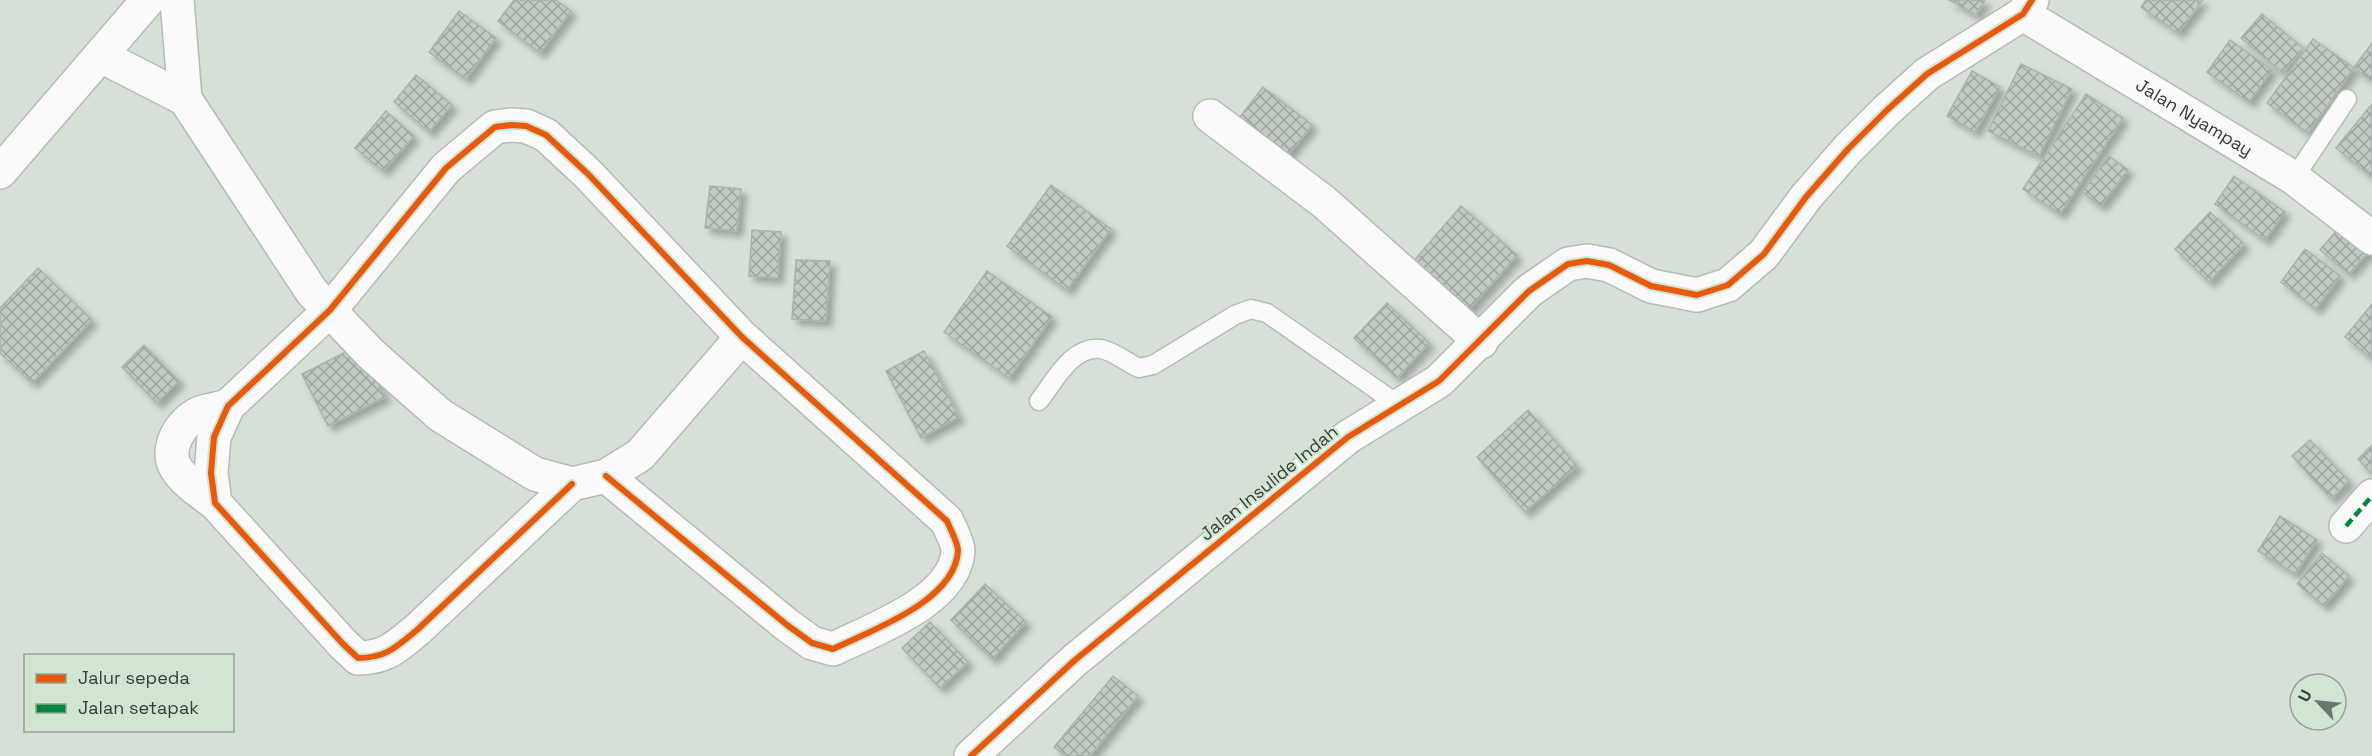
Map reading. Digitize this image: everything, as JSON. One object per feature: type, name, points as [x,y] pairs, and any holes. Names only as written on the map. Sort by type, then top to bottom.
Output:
[{"type":"street","points":[[0,172],[148,0]]},
{"type":"street","points":[[177,0],[185,99],[312,292],[371,354],[440,415],[535,474],[572,484],[606,476],[640,455],[742,338]]},
{"type":"street","name":"Jalan Nyampay","points":[[2027,7],[2294,178],[2372,238]]},
{"type":"street","name":"Jalan Insulide Indah","points":[[971,756],[1075,660],[1348,437],[1438,381],[1481,342],[1529,291],[1568,264],[1587,261],[1609,265],[1651,286],[1697,295],[1728,285],[1764,254],[1806,197],[1848,149],[1887,110],[1927,74],[2027,7]]},
{"type":"street","points":[[101,56],[185,99]]},
{"type":"street","points":[[1210,116],[1323,202],[1481,342]]},
{"type":"street","points":[[572,484],[393,650],[377,658],[358,658],[215,503],[188,482],[175,467],[172,452],[176,437],[187,422],[199,413],[228,406],[330,310],[446,168],[495,127],[526,126],[546,135],[588,174],[742,338],[947,520],[958,549],[952,574],[931,597],[893,620],[833,649],[812,643],[756,600],[606,476]]},
{"type":"street","points":[[2346,526],[2372,496]]},
{"type":"lane","points":[[2294,178],[2347,99]]},
{"type":"lane","points":[[1039,401],[1070,361],[1084,350],[1103,349],[1139,368],[1153,365],[1235,315],[1251,309],[1277,320],[1400,406]]},
{"type":"building","points":[[514,0],[556,0],[571,11],[540,53],[498,21]]},
{"type":"building","points":[[1949,0],[1985,0],[1976,15]]},
{"type":"building","points":[[2146,0],[2203,0],[2178,33],[2141,7]]},
{"type":"building","points":[[459,11],[496,38],[466,79],[429,52]]},
{"type":"building","points":[[2262,14],[2303,48],[2283,73],[2241,38]]},
{"type":"building","points":[[2313,39],[2354,68],[2308,133],[2267,103]]},
{"type":"building","points":[[2230,40],[2272,70],[2249,102],[2207,72]]},
{"type":"building","points":[[2372,43],[2372,81],[2354,67]]},
{"type":"building","points":[[2021,64],[2072,89],[2039,156],[1988,131]]},
{"type":"building","points":[[1972,71],[2000,87],[1975,132],[1947,116]]},
{"type":"building","points":[[416,75],[452,105],[429,132],[394,102]]},
{"type":"building","points":[[1263,87],[1312,125],[1284,160],[1236,122]]},
{"type":"building","points":[[2086,94],[2123,118],[2060,214],[2023,189]]},
{"type":"building","points":[[2372,104],[2372,177],[2336,148]]},
{"type":"building","points":[[386,111],[414,136],[383,171],[355,148]]},
{"type":"building","points":[[2109,156],[2128,170],[2101,206],[2082,192]]},
{"type":"building","points":[[2234,176],[2285,212],[2265,240],[2215,204]]},
{"type":"building","points":[[1051,185],[1111,229],[1067,290],[1007,246]]},
{"type":"building","points":[[710,186],[741,189],[737,231],[705,228]]},
{"type":"building","points":[[1461,206],[1517,255],[1466,313],[1411,264]]},
{"type":"building","points":[[2210,212],[2244,244],[2209,282],[2175,249]]},
{"type":"building","points":[[2342,224],[2371,249],[2349,274],[2320,250]]},
{"type":"building","points":[[752,230],[781,232],[778,278],[749,276]]},
{"type":"building","points":[[2305,249],[2340,276],[2316,309],[2281,282]]},
{"type":"building","points":[[796,260],[830,261],[826,321],[792,319]]},
{"type":"building","points":[[38,268],[92,320],[32,383],[0,353],[0,308]]},
{"type":"building","points":[[987,271],[1052,317],[1009,378],[944,332]]},
{"type":"building","points":[[1387,303],[1429,343],[1397,378],[1354,338]]},
{"type":"building","points":[[2372,304],[2372,359],[2345,337]]},
{"type":"building","points":[[144,345],[179,381],[157,403],[122,367]]},
{"type":"building","points":[[359,345],[385,397],[328,426],[302,374]]},
{"type":"building","points":[[924,351],[959,417],[921,438],[886,371]]},
{"type":"building","points":[[1528,410],[1577,466],[1525,512],[1477,457]]},
{"type":"building","points":[[2310,440],[2349,481],[2331,499],[2292,456]]},
{"type":"building","points":[[2372,445],[2372,474],[2358,459]]},
{"type":"building","points":[[2280,516],[2317,540],[2295,574],[2258,551]]},
{"type":"building","points":[[2322,553],[2349,576],[2324,606],[2297,584]]},
{"type":"building","points":[[985,584],[1026,622],[992,659],[951,620]]},
{"type":"building","points":[[930,622],[968,662],[940,688],[902,648]]},
{"type":"building","points":[[1113,676],[1138,696],[1090,756],[1066,756],[1054,747]]},
{"type":"marked path","points":[[2346,526],[2372,496]]},
{"type":"cycle path","points":[[971,756],[1075,660],[1348,437],[1439,381],[1529,291],[1568,264],[1587,261],[1609,265],[1651,286],[1697,295],[1728,285],[1764,254],[1806,197],[1848,149],[1887,110],[1927,74],[2023,14],[2032,0]]},
{"type":"cycle path","points":[[572,484],[403,642],[383,654],[358,658],[215,503],[211,473],[214,437],[228,406],[330,310],[446,168],[495,127],[526,126],[546,135],[588,174],[742,337],[947,521],[958,551],[953,569],[943,585],[927,599],[889,623],[833,649],[812,643],[787,625],[606,476]]}]
